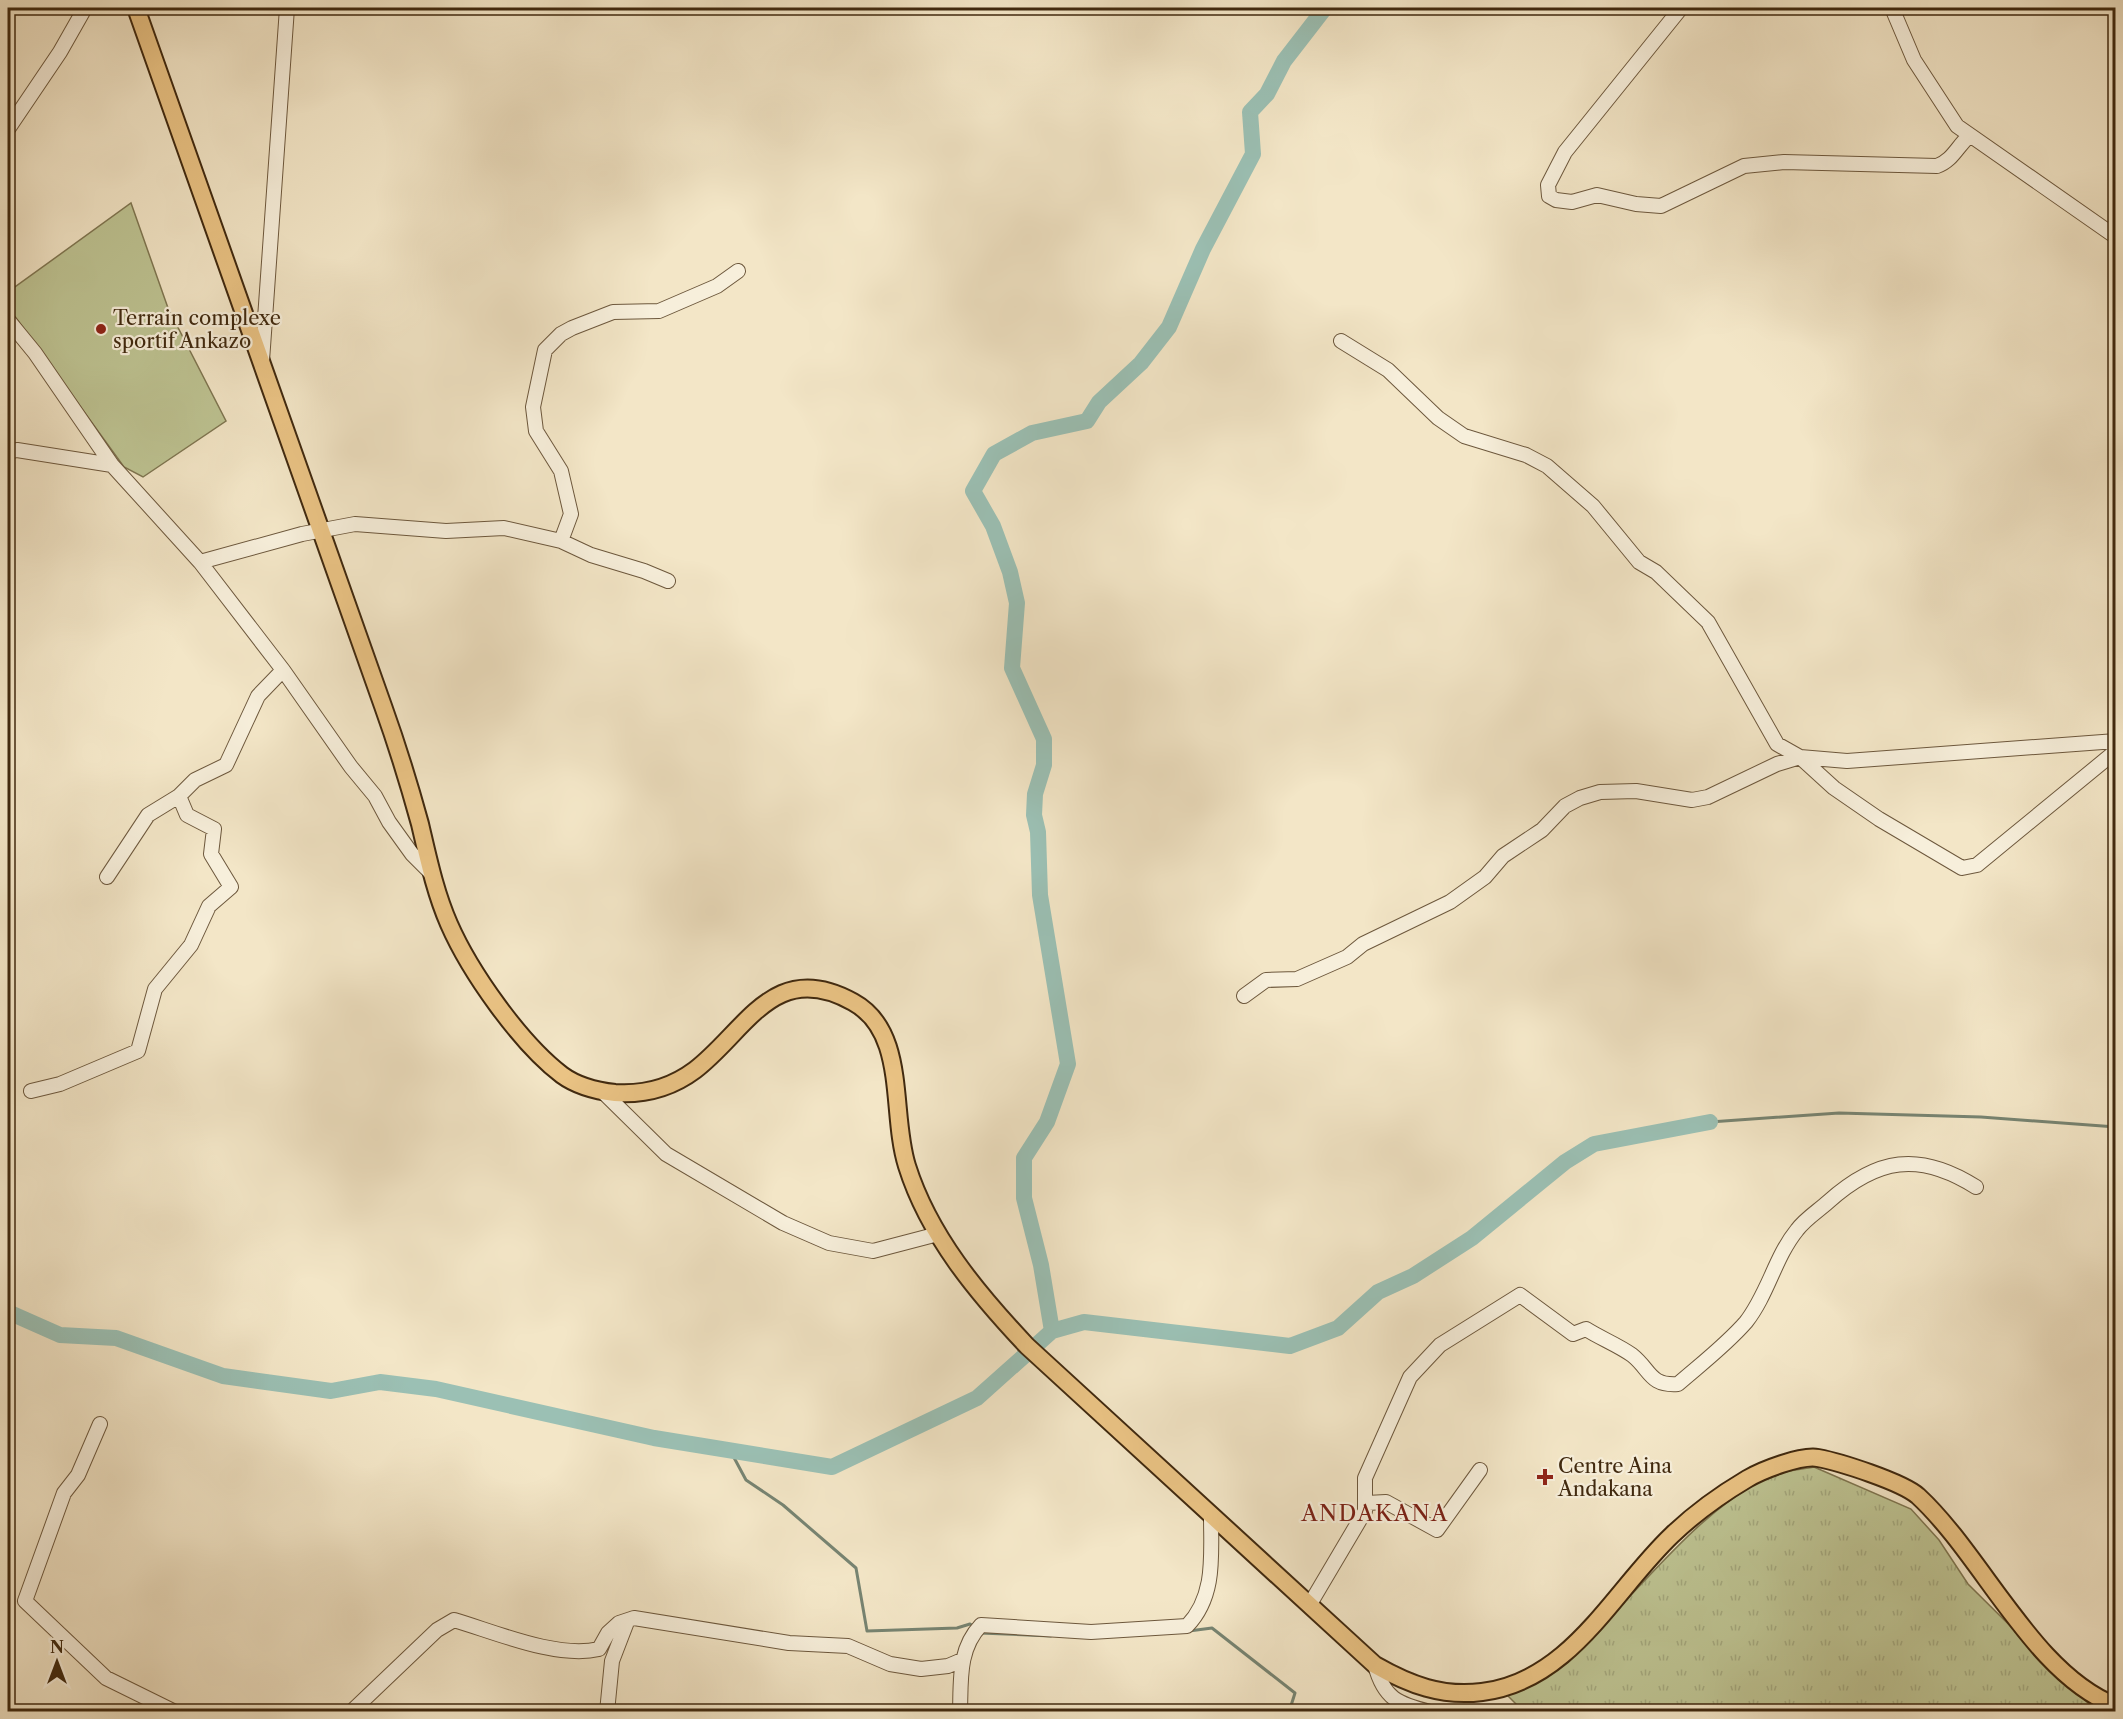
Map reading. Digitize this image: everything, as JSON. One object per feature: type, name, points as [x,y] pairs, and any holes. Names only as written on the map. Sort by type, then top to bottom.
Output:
[{"type":"main road","points":[[136,8],[398,746],[431,873],[451,927],[495,1002],[563,1075],[574,1083],[603,1092],[640,1093],[658,1090],[685,1077],[709,1058],[751,1013],[774,997],[807,989],[838,994],[868,1011],[886,1036],[905,1161],[938,1234],[977,1290],[1027,1347],[1376,1665],[1419,1687],[1436,1692],[1471,1693],[1503,1689],[1538,1674],[1594,1625],[1671,1536],[1717,1498],[1763,1470],[1816,1457],[1889,1481],[1917,1495],[1979,1566],[2036,1643],[2084,1688],[2115,1706]]},
{"type":"street","points":[[8,129],[60,52],[85,8]]},
{"type":"street","points":[[262,366],[287,8]]},
{"type":"street","points":[[1681,8],[1565,152],[1548,185],[1549,196],[1556,200],[1572,202],[1597,195],[1636,204],[1661,206],[1744,166],[1784,162],[1891,167],[1936,166],[1948,162],[1969,136]]},
{"type":"street","points":[[1892,8],[1914,60],[1957,126],[2115,237]]},
{"type":"street","points":[[561,541],[571,514],[561,471],[536,431],[533,407],[545,350],[561,334],[572,328],[613,312],[658,311],[717,286],[738,272]]},
{"type":"street","points":[[8,320],[35,353],[112,465],[200,562],[283,670],[351,767],[375,796],[389,822],[412,854],[431,873]]},
{"type":"street","points":[[1341,341],[1388,370],[1438,418],[1464,436],[1526,455],[1547,466],[1593,506],[1639,562],[1656,572],[1708,622],[1777,744],[1800,757],[1834,788],[1879,819],[1962,868],[1977,865],[2115,751]]},
{"type":"street","points":[[8,452],[17,450],[112,465]]},
{"type":"street","points":[[200,562],[355,524],[446,531],[504,528],[561,541],[591,555],[644,570],[668,581]]},
{"type":"street","points":[[107,877],[148,814],[179,796],[195,780],[226,765],[258,696],[283,670]]},
{"type":"street","points":[[1244,996],[1266,980],[1297,980],[1347,957],[1363,944],[1450,902],[1485,877],[1503,856],[1542,830],[1565,806],[1580,798],[1600,792],[1636,791],[1692,800],[1708,797],[1777,764],[1800,757],[1847,761],[2115,741]]},
{"type":"street","points":[[31,1091],[60,1084],[138,1051],[155,989],[191,945],[209,906],[231,887],[211,854],[214,829],[187,814],[179,796]]},
{"type":"street","points":[[603,1092],[666,1154],[783,1223],[829,1243],[873,1251],[938,1234]]},
{"type":"street","points":[[1310,1604],[1365,1511],[1367,1503],[1363,1490],[1365,1478],[1410,1377],[1440,1345],[1520,1295],[1573,1334],[1586,1329],[1632,1355],[1656,1381],[1664,1385],[1678,1384],[1745,1322],[1759,1304],[1781,1255],[1797,1229],[1846,1185],[1875,1170],[1897,1165],[1928,1164],[1953,1173],[1976,1187]]},
{"type":"street","points":[[100,1424],[78,1475],[64,1493],[25,1601],[106,1678],[175,1712]]},
{"type":"street","points":[[1367,1503],[1386,1502],[1437,1530],[1480,1470]]},
{"type":"street","points":[[960,1712],[962,1660],[970,1636],[981,1625],[1091,1632],[1187,1626],[1199,1614],[1206,1599],[1211,1572],[1211,1516]]},
{"type":"street","points":[[351,1712],[436,1630],[454,1620],[550,1648],[586,1653],[599,1649],[608,1633],[619,1623],[634,1618],[699,1631],[789,1643],[848,1646],[890,1664],[921,1669],[948,1666],[962,1660]]},
{"type":"street","points":[[607,1712],[612,1661],[627,1622]]},
{"type":"street","points":[[1376,1665],[1380,1686],[1388,1696],[1430,1712]]},
{"type":"green space","name":"Terrain complexe sportif Ankazo","points":[[131,203],[168,308],[226,421],[143,477],[124,467],[8,307],[8,292]]},
{"type":"green space","points":[[1814,1467],[1911,1509],[1939,1540],[1968,1584],[2092,1707],[2113,1711],[1524,1712],[1507,1695],[1543,1673],[1588,1638],[1697,1527],[1741,1492],[1765,1478],[1783,1472]]},
{"type":"waterway","points":[[1052,1331],[1041,1265],[1024,1198],[1024,1158],[1047,1122],[1068,1064],[1040,895],[1038,832],[1034,815],[1035,794],[1044,765],[1044,739],[1012,668],[1017,603],[1010,572],[993,526],[973,491],[994,454],[1032,433],[1087,421],[1099,402],[1141,363],[1169,327],[1203,249],[1253,154],[1250,112],[1267,94],[1284,61],[1325,8]]},
{"type":"waterway","points":[[1710,1122],[1839,1113],[1981,1117],[2116,1127]]},
{"type":"waterway","points":[[8,1312],[60,1335],[116,1338],[223,1376],[331,1391],[380,1382],[436,1389],[654,1438],[832,1467],[977,1398],[1052,1331],[1084,1322],[1290,1346],[1338,1328],[1378,1292],[1413,1276],[1472,1238],[1565,1162],[1594,1144],[1710,1122]]},
{"type":"waterway","points":[[731,1452],[746,1480],[783,1505],[856,1568],[867,1631],[957,1628],[970,1624],[973,1626]]},
{"type":"waterway","points":[[1189,1631],[1212,1628],[1295,1693],[1289,1712]]},
{"type":"waterway","points":[[980,1633],[1051,1636]]},
{"type":"place","name":"Terrain complexe sportif Ankazo","points":[[101,329]]},
{"type":"place","name":"Centre Aina Andakana","points":[[1545,1477]]},
{"type":"district","name":"ANDAKANA","points":[[1375,1513]]}]
